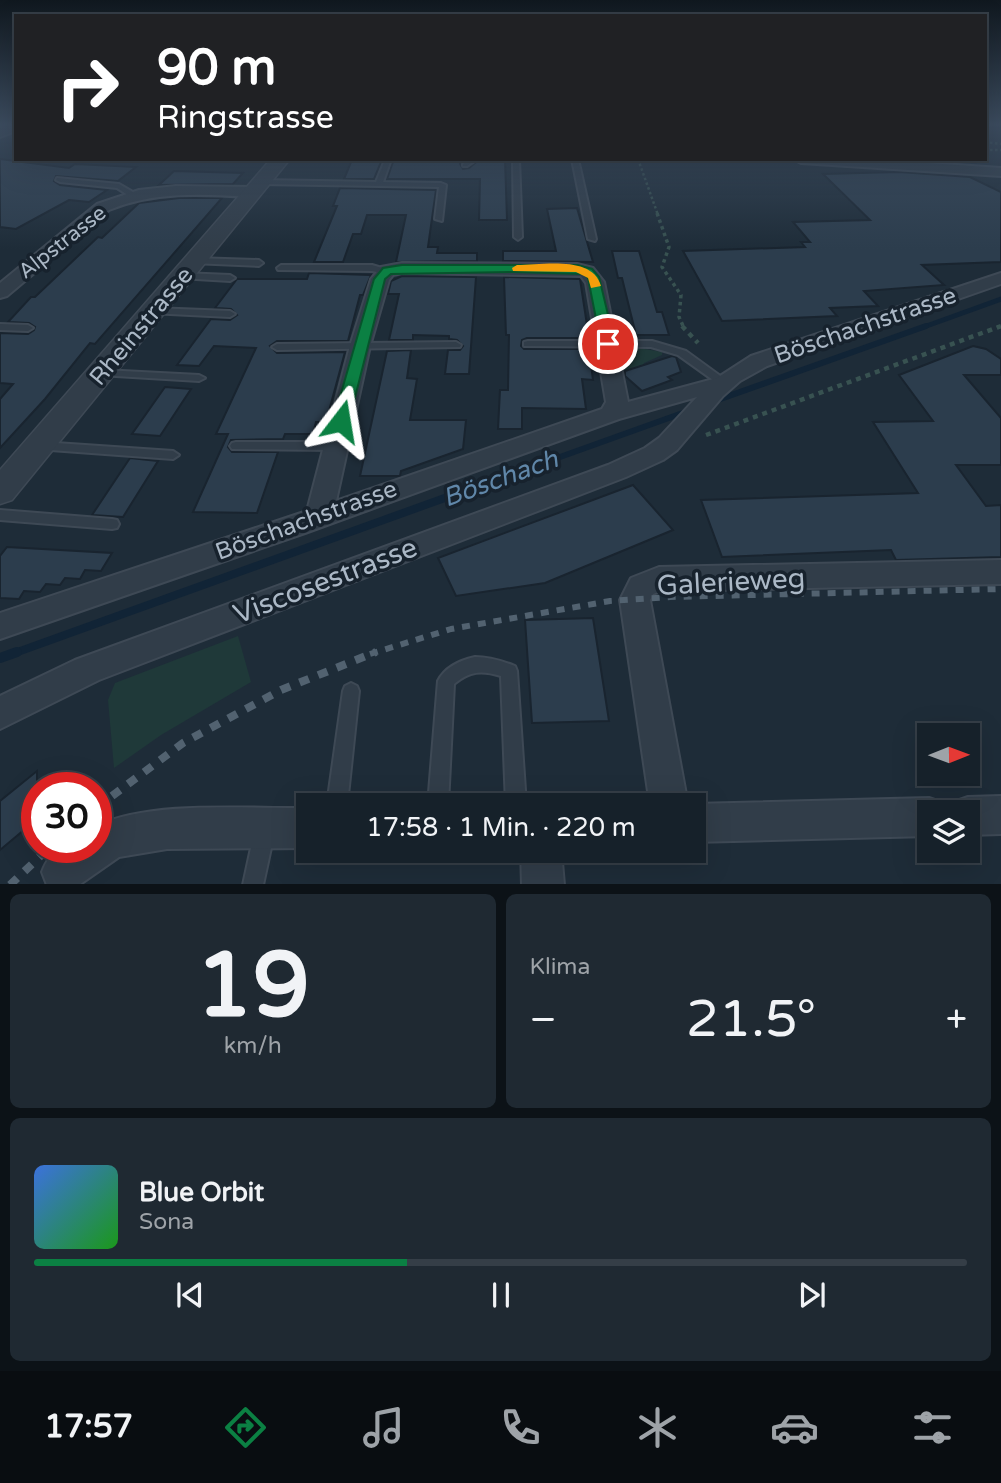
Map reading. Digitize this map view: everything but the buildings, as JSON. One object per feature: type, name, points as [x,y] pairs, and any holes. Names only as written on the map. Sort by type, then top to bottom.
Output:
[{"type":"street","name":"Rheinstrasse","points":[[0,492],[275,166]]},
{"type":"street","points":[[913,166],[1001,172]]},
{"type":"street","name":"Alpstrasse","points":[[0,292],[103,208],[134,195],[182,189],[257,187]]},
{"type":"street","points":[[319,516],[360,346],[380,279],[387,271],[402,268],[512,268],[577,269],[587,272],[593,277],[608,344],[617,402],[611,414]]},
{"type":"street","name":"Böschachstrasse","points":[[0,626],[611,414],[724,383],[759,361],[1001,278]]},
{"type":"street","name":"Böschachstrasse","points":[[654,454],[687,436],[724,383]]},
{"type":"street","name":"Viscosestrasse","points":[[0,713],[87,670],[617,471],[654,454]]},
{"type":"street","name":"Galerieweg","points":[[667,793],[635,600],[642,586],[659,579],[1001,572]]},
{"type":"street","points":[[980,816],[1001,815]]},
{"type":"street","points":[[706,823],[917,817]]},
{"type":"street","points":[[62,872],[111,839],[167,829],[296,828]]},
{"type":"street","points":[[542,863],[543,884]]},
{"type":"lane","points":[[378,185],[385,166]]},
{"type":"lane","points":[[516,166],[519,237]]},
{"type":"lane","points":[[577,166],[592,239]]},
{"type":"lane","points":[[60,180],[119,186],[134,195]]},
{"type":"lane","points":[[257,187],[440,185],[443,187],[439,219]]},
{"type":"lane","points":[[189,269],[259,263]]},
{"type":"lane","points":[[281,268],[372,268],[387,271]]},
{"type":"lane","points":[[189,269],[230,278]]},
{"type":"lane","points":[[153,311],[230,314]]},
{"type":"lane","points":[[0,327],[28,328]]},
{"type":"lane","points":[[528,344],[652,344],[695,361],[724,383]]},
{"type":"lane","points":[[277,347],[456,345]]},
{"type":"lane","points":[[103,373],[199,378]]},
{"type":"lane","points":[[40,446],[173,455]]},
{"type":"lane","points":[[236,446],[335,446]]},
{"type":"lane","points":[[0,515],[112,524]]},
{"type":"lane","points":[[439,793],[446,681],[463,666],[489,664],[509,671],[515,793]]},
{"type":"lane","points":[[338,793],[351,691]]},
{"type":"lane","points":[[253,884],[265,829]]},
{"type":"path","points":[[641,166],[669,247],[662,267],[681,296],[678,319],[701,349],[695,361]]},
{"type":"path","points":[[687,436],[1001,327]]},
{"type":"green space","points":[[633,347],[662,352],[662,355],[644,363],[641,371],[622,377],[618,357]]},
{"type":"green space","points":[[238,636],[251,682],[161,735],[114,768],[108,700],[115,683]]},
{"type":"waterway","name":"Böschach","points":[[921,328],[1001,299]]},
{"type":"waterway","name":"Böschach","points":[[712,402],[926,326]]},
{"type":"waterway","name":"Böschach","points":[[521,471],[691,410]]},
{"type":"waterway","name":"Böschach","points":[[12,654],[525,469]]},
{"type":"waterway","name":"Böschach","points":[[0,658],[17,652]]},
{"type":"railway","points":[[374,653],[451,629],[610,601],[670,597],[1001,589]]},
{"type":"railway","points":[[112,796],[183,743],[281,690],[374,653]]},
{"type":"railway","points":[[370,654],[374,653]]},
{"type":"railway","points":[[11,884],[33,863]]},
{"type":"slow traffic","points":[[517,268],[577,269],[593,277],[595,286]]},
{"type":"route","points":[[341,421],[380,279],[387,271],[402,268],[512,268],[577,269],[587,272],[593,277],[608,344]]}]
